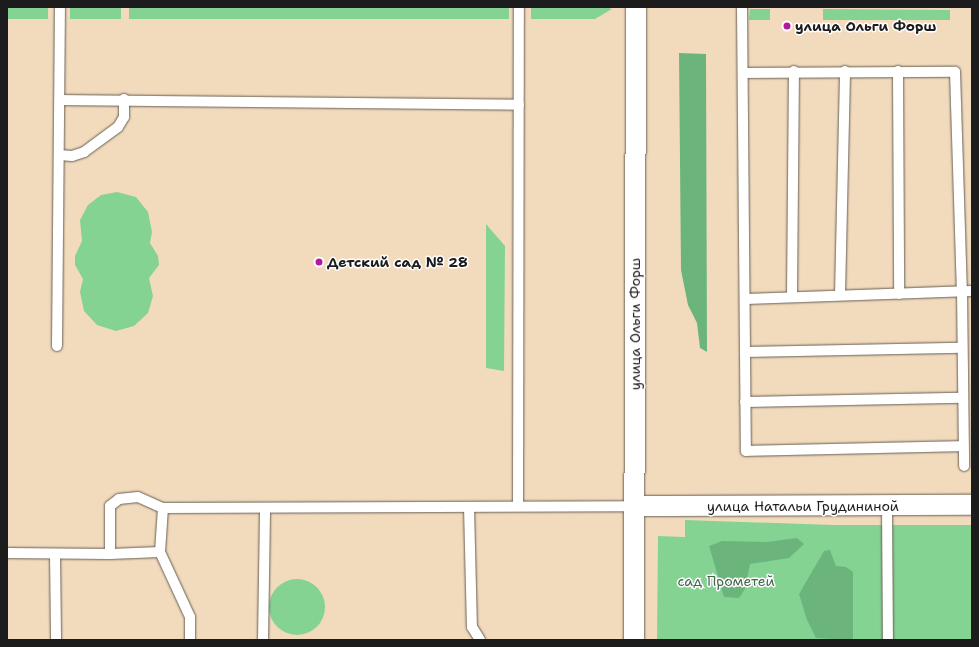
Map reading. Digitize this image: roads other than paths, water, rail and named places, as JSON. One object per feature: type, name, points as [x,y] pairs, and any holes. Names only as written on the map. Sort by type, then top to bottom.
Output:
[{"type":"street","name":"улица Ольги Форш","points":[[634,640],[636,7]]},
{"type":"street","name":"улица Натальи Грудининой","points":[[634,506],[972,505]]},
{"type":"lane","points":[[57,346],[60,155],[60,7]]},
{"type":"lane","points":[[518,506],[519,7]]},
{"type":"lane","points":[[742,7],[744,73],[746,451],[963,446]]},
{"type":"lane","points":[[744,73],[794,71],[955,72],[967,291],[962,348],[964,466]]},
{"type":"lane","points":[[792,296],[794,71]]},
{"type":"lane","points":[[840,295],[845,71]]},
{"type":"lane","points":[[898,71],[899,294]]},
{"type":"lane","points":[[60,100],[124,99],[519,105]]},
{"type":"lane","points":[[60,155],[72,156],[84,152],[118,128],[124,117],[124,99]]},
{"type":"lane","points":[[746,299],[792,296],[967,291]]},
{"type":"lane","points":[[746,352],[962,348]]},
{"type":"lane","points":[[745,402],[962,398]]},
{"type":"lane","points":[[110,554],[110,506],[119,499],[138,497],[163,508],[634,506]]},
{"type":"lane","points":[[887,506],[888,640]]},
{"type":"lane","points":[[469,507],[472,627],[480,640]]},
{"type":"lane","points":[[163,508],[160,552],[190,617],[190,640]]},
{"type":"lane","points":[[263,640],[265,508]]},
{"type":"lane","points":[[7,553],[110,554],[160,552]]},
{"type":"lane","points":[[55,554],[56,640]]},
{"type":"place","name":"улица Ольги Форш","points":[[787,26]]},
{"type":"place","name":"Детский сад № 28","points":[[319,262]]},
{"type":"park label","name":"сад Прометей","points":[[726,581]]}]
